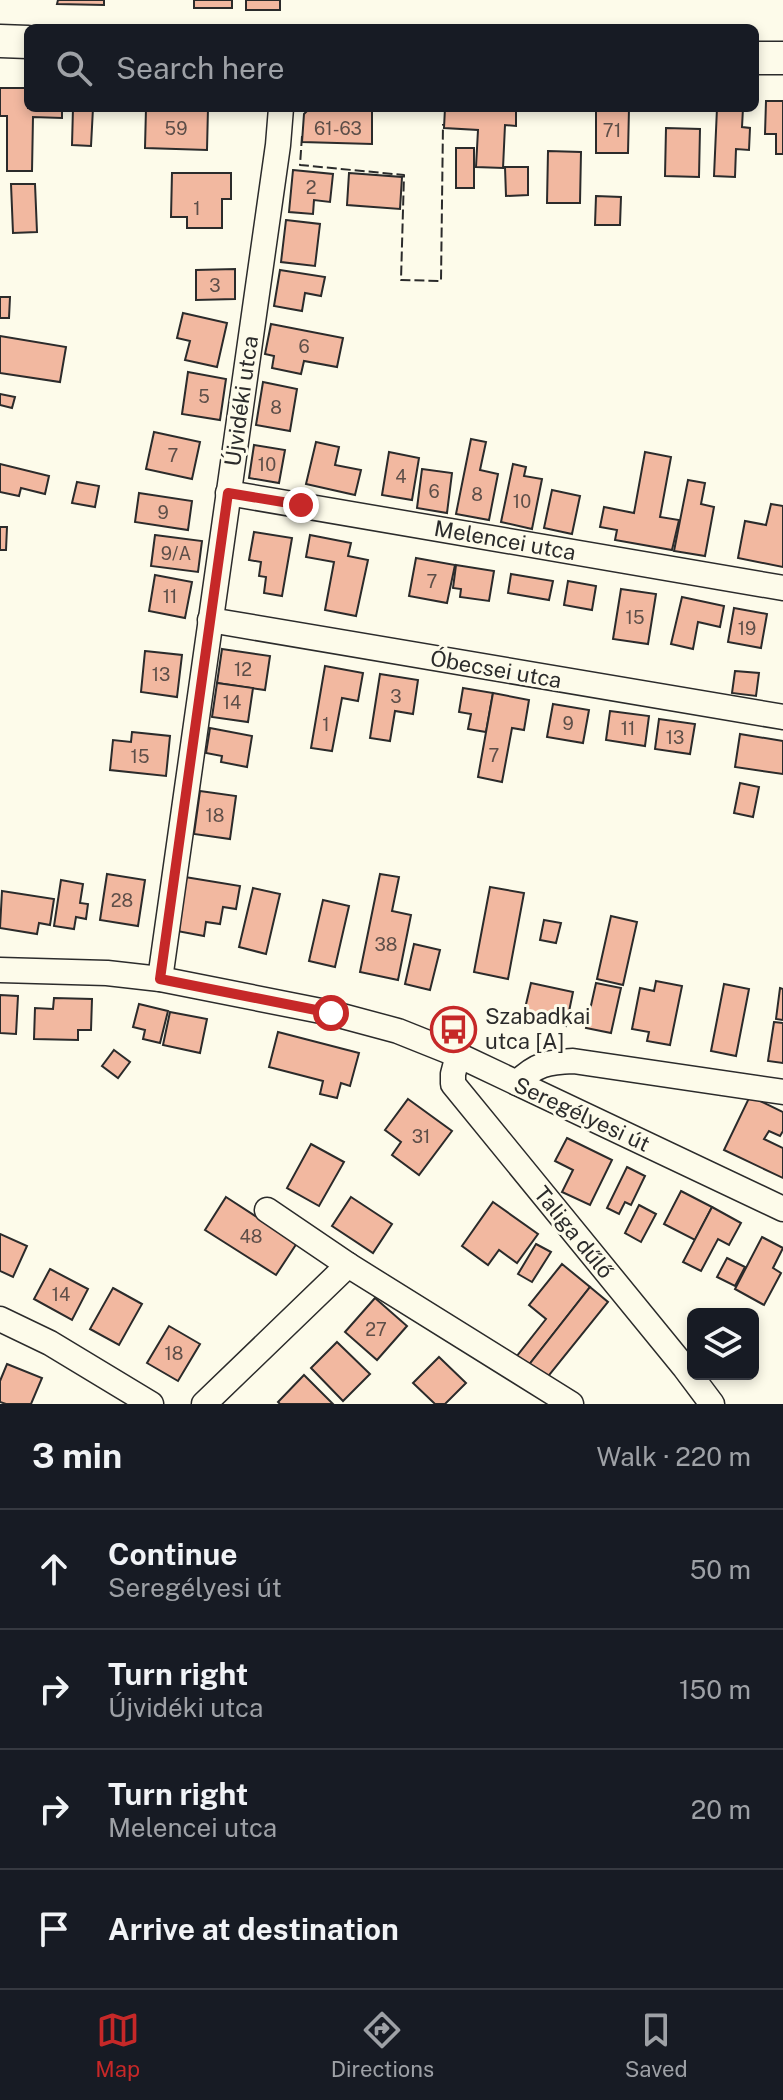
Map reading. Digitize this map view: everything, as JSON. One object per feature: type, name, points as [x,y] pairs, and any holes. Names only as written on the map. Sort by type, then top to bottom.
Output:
[{"type":"main road","points":[[0,41],[24,42]]},
{"type":"main road","points":[[759,58],[783,58]]},
{"type":"street","name":"Újvidéki utca","points":[[160,979],[281,112]]},
{"type":"street","name":"Melencei utca","points":[[228,493],[783,588]]},
{"type":"street","name":"Óbecsei utca","points":[[210,620],[783,717]]},
{"type":"street","name":"Seregélyesi út","points":[[0,970],[107,973],[160,979],[331,1013],[398,1031],[458,1055],[783,1209]]},
{"type":"street","name":"Taliga dűlő","points":[[458,1055],[453,1084],[712,1404]]},
{"type":"street","points":[[517,1083],[527,1073],[548,1062],[573,1061],[783,1092]]},
{"type":"street","points":[[267,1210],[348,1265],[571,1404]]},
{"type":"street","points":[[204,1404],[348,1265]]},
{"type":"street","points":[[0,1319],[50,1343],[151,1404]]},
{"type":"building","points":[[58,0],[104,0],[104,5],[57,4]]},
{"type":"building","points":[[194,0],[232,0],[232,8],[194,8]]},
{"type":"building","points":[[246,0],[280,0],[280,10],[246,10]]},
{"type":"building","points":[[0,88],[24,88],[24,112],[62,112],[62,118],[33,117],[32,171],[7,171],[7,116],[0,116]]},
{"type":"building","points":[[766,101],[783,101],[783,154],[776,154],[776,134],[765,134]]},
{"type":"building","points":[[73,112],[93,112],[91,146],[72,145]]},
{"type":"building","points":[[146,112],[208,112],[207,150],[145,148]]},
{"type":"building","points":[[372,112],[372,144],[302,142],[304,114]]},
{"type":"building","points":[[445,112],[516,112],[516,126],[505,125],[503,168],[476,167],[478,130],[444,128]]},
{"type":"building","points":[[596,112],[629,112],[628,153],[596,153]]},
{"type":"building","points":[[717,112],[743,112],[742,127],[750,128],[749,150],[736,149],[735,177],[714,176]]},
{"type":"building","points":[[666,128],[700,129],[699,177],[665,176]]},
{"type":"building","points":[[456,148],[474,148],[474,188],[456,188]]},
{"type":"building","points":[[548,151],[581,152],[580,203],[547,203]]},
{"type":"building","points":[[505,167],[528,167],[528,195],[506,196]]},
{"type":"building","points":[[293,170],[333,174],[330,202],[314,200],[313,214],[289,212]]},
{"type":"building","points":[[172,173],[231,173],[231,199],[222,199],[222,228],[187,228],[187,217],[171,217]]},
{"type":"building","points":[[349,173],[402,177],[400,209],[347,205]]},
{"type":"building","points":[[11,184],[35,184],[37,232],[13,233]]},
{"type":"building","points":[[596,196],[621,197],[620,225],[595,225]]},
{"type":"building","points":[[286,220],[320,224],[315,266],[281,262]]},
{"type":"building","points":[[235,269],[235,299],[196,300],[196,270]]},
{"type":"building","points":[[280,270],[325,277],[321,296],[305,293],[302,311],[274,306]]},
{"type":"building","points":[[0,297],[10,297],[9,318],[0,318]]},
{"type":"building","points":[[183,313],[227,323],[217,367],[185,360],[190,341],[177,338]]},
{"type":"building","points":[[271,324],[343,338],[337,367],[304,361],[301,374],[272,368],[274,356],[265,354]]},
{"type":"building","points":[[0,336],[66,347],[60,382],[0,373]]},
{"type":"building","points":[[188,372],[226,379],[220,420],[182,414]]},
{"type":"building","points":[[263,382],[297,389],[290,431],[256,425]]},
{"type":"building","points":[[0,394],[15,397],[12,408],[0,405]]},
{"type":"building","points":[[154,432],[200,442],[192,479],[146,469]]},
{"type":"building","points":[[471,439],[486,442],[480,470],[498,474],[489,520],[456,514]]},
{"type":"building","points":[[316,442],[339,447],[335,465],[361,470],[355,495],[306,484]]},
{"type":"building","points":[[254,445],[285,450],[279,483],[249,478]]},
{"type":"building","points":[[389,452],[419,458],[412,500],[382,495]]},
{"type":"building","points":[[645,452],[671,457],[660,517],[679,520],[672,550],[615,540],[617,530],[600,527],[604,507],[634,513]]},
{"type":"building","points":[[0,464],[49,476],[45,494],[21,488],[19,496],[0,492]]},
{"type":"building","points":[[513,464],[526,467],[524,476],[542,479],[532,529],[501,522]]},
{"type":"building","points":[[422,469],[452,473],[447,513],[417,508]]},
{"type":"building","points":[[688,480],[705,483],[701,504],[714,507],[705,556],[674,551]]},
{"type":"building","points":[[77,482],[99,486],[95,507],[72,503]]},
{"type":"building","points":[[552,490],[580,496],[572,534],[544,528]]},
{"type":"building","points":[[139,493],[192,501],[188,530],[135,522]]},
{"type":"building","points":[[771,504],[783,506],[783,567],[738,558],[745,521],[766,525]]},
{"type":"building","points":[[0,527],[7,527],[6,550],[0,550]]},
{"type":"building","points":[[254,532],[292,538],[282,596],[264,593],[266,577],[259,576],[261,562],[249,560]]},
{"type":"building","points":[[155,535],[202,541],[198,572],[151,566]]},
{"type":"building","points":[[310,535],[351,543],[348,556],[368,560],[356,616],[325,610],[334,562],[306,557]]},
{"type":"building","points":[[416,558],[455,565],[447,603],[409,596]]},
{"type":"building","points":[[456,565],[494,571],[489,601],[460,597],[461,589],[453,588]]},
{"type":"building","points":[[511,574],[553,581],[549,600],[508,593]]},
{"type":"building","points":[[155,575],[192,582],[185,618],[149,611]]},
{"type":"building","points":[[568,581],[596,586],[592,610],[564,605]]},
{"type":"building","points":[[621,589],[656,594],[648,644],[613,639]]},
{"type":"building","points":[[682,597],[724,606],[720,627],[698,622],[693,649],[671,644]]},
{"type":"building","points":[[734,608],[767,614],[761,648],[728,642]]},
{"type":"building","points":[[222,649],[270,656],[265,690],[217,683]]},
{"type":"building","points":[[145,651],[182,655],[177,697],[141,692]]},
{"type":"building","points":[[325,666],[363,673],[358,701],[342,698],[332,751],[311,748]]},
{"type":"building","points":[[735,671],[759,673],[756,696],[732,693]]},
{"type":"building","points":[[380,674],[418,680],[413,714],[395,711],[390,741],[370,738]]},
{"type":"building","points":[[217,683],[253,688],[248,722],[212,717]]},
{"type":"building","points":[[463,688],[493,693],[486,732],[468,729],[471,714],[459,712]]},
{"type":"building","points":[[493,693],[529,700],[524,730],[512,728],[502,782],[478,777]]},
{"type":"building","points":[[553,704],[589,710],[583,743],[547,737]]},
{"type":"building","points":[[610,711],[649,716],[645,746],[606,740]]},
{"type":"building","points":[[659,719],[695,724],[690,754],[655,749]]},
{"type":"building","points":[[210,728],[252,736],[247,767],[221,762],[222,756],[206,753]]},
{"type":"building","points":[[132,732],[170,736],[166,776],[110,770],[113,740],[131,742]]},
{"type":"building","points":[[740,734],[783,741],[783,774],[735,767]]},
{"type":"building","points":[[740,783],[759,787],[753,817],[734,813]]},
{"type":"building","points":[[200,791],[236,796],[230,839],[194,834]]},
{"type":"building","points":[[107,874],[145,880],[138,926],[100,920]]},
{"type":"building","points":[[380,874],[399,877],[392,911],[411,915],[398,980],[360,972]]},
{"type":"building","points":[[185,877],[240,886],[236,909],[223,907],[220,924],[206,922],[204,936],[177,931]]},
{"type":"building","points":[[61,880],[83,884],[80,903],[88,904],[86,919],[76,917],[74,929],[54,926]]},
{"type":"building","points":[[490,887],[524,893],[508,979],[474,972]]},
{"type":"building","points":[[253,888],[280,894],[266,954],[239,947]]},
{"type":"building","points":[[2,891],[54,899],[50,925],[39,923],[37,934],[0,928]]},
{"type":"building","points":[[323,900],[349,906],[335,967],[309,961]]},
{"type":"building","points":[[611,916],[637,922],[623,985],[597,979]]},
{"type":"building","points":[[544,920],[561,923],[556,943],[540,940]]},
{"type":"building","points":[[414,944],[440,950],[430,990],[405,984]]},
{"type":"building","points":[[656,981],[682,986],[670,1045],[647,1041],[649,1032],[632,1029],[640,988],[654,991]]},
{"type":"building","points":[[531,983],[573,992],[566,1026],[523,1017]]},
{"type":"building","points":[[596,983],[621,988],[611,1033],[586,1028]]},
{"type":"building","points":[[724,984],[749,989],[736,1056],[711,1051]]},
{"type":"building","points":[[780,988],[783,989],[783,1020],[776,1019]]},
{"type":"building","points":[[0,995],[18,996],[16,1034],[0,1033]]},
{"type":"building","points":[[54,998],[92,999],[91,1030],[78,1030],[78,1040],[34,1039],[35,1008],[53,1009]]},
{"type":"building","points":[[139,1004],[168,1011],[160,1043],[143,1039],[145,1030],[133,1027]]},
{"type":"building","points":[[170,1012],[207,1019],[200,1053],[163,1045]]},
{"type":"building","points":[[774,1022],[783,1023],[783,1063],[768,1061]]},
{"type":"building","points":[[278,1032],[359,1053],[350,1086],[341,1083],[337,1098],[320,1094],[323,1081],[269,1067]]},
{"type":"building","points":[[114,1050],[130,1062],[118,1078],[102,1066]]},
{"type":"building","points":[[750,1096],[783,1112],[780,1136],[769,1131],[764,1139],[783,1148],[783,1178],[724,1150]]},
{"type":"building","points":[[408,1099],[452,1131],[419,1175],[392,1155],[401,1142],[385,1130]]},
{"type":"building","points":[[567,1138],[612,1160],[590,1205],[562,1192],[573,1170],[555,1161]]},
{"type":"building","points":[[311,1144],[344,1162],[319,1206],[287,1188]]},
{"type":"building","points":[[627,1167],[645,1176],[631,1205],[625,1202],[619,1214],[607,1208]]},
{"type":"building","points":[[681,1191],[712,1207],[695,1240],[664,1224]]},
{"type":"building","points":[[226,1197],[297,1243],[276,1275],[205,1230]]},
{"type":"building","points":[[351,1197],[392,1224],[373,1253],[332,1226]]},
{"type":"building","points":[[493,1202],[538,1234],[517,1263],[499,1250],[488,1265],[462,1246]]},
{"type":"building","points":[[639,1205],[656,1214],[641,1242],[625,1233]]},
{"type":"building","points":[[712,1207],[741,1223],[729,1245],[718,1239],[701,1271],[683,1262]]},
{"type":"building","points":[[0,1234],[27,1246],[13,1277],[0,1271]]},
{"type":"building","points":[[762,1237],[783,1248],[773,1268],[781,1273],[764,1305],[735,1289]]},
{"type":"building","points":[[536,1244],[551,1252],[532,1282],[518,1274]]},
{"type":"building","points":[[727,1258],[745,1267],[735,1286],[717,1277]]},
{"type":"building","points":[[562,1264],[590,1287],[528,1366],[517,1356],[546,1319],[529,1305]]},
{"type":"building","points":[[50,1269],[88,1289],[72,1320],[34,1299]]},
{"type":"building","points":[[590,1287],[608,1302],[546,1379],[528,1366]]},
{"type":"building","points":[[113,1288],[142,1304],[119,1345],[90,1329]]},
{"type":"building","points":[[375,1298],[407,1326],[377,1360],[345,1332]]},
{"type":"building","points":[[169,1326],[200,1344],[178,1381],[147,1363]]},
{"type":"building","points":[[337,1342],[370,1374],[343,1401],[311,1368]]},
{"type":"building","points":[[439,1357],[466,1383],[445,1404],[435,1404],[413,1383]]},
{"type":"building","points":[[7,1364],[42,1378],[31,1404],[0,1402],[0,1381]]},
{"type":"building","points":[[304,1375],[333,1404],[278,1402]]},
{"type":"fence","points":[[302,136],[300,165],[404,175],[401,280],[441,281],[443,124]]},
{"type":"place","name":"Szabadkai utca [A]","points":[[454,1029]]},
{"type":"route","points":[[301,505],[228,493],[160,979],[331,1013]]}]
